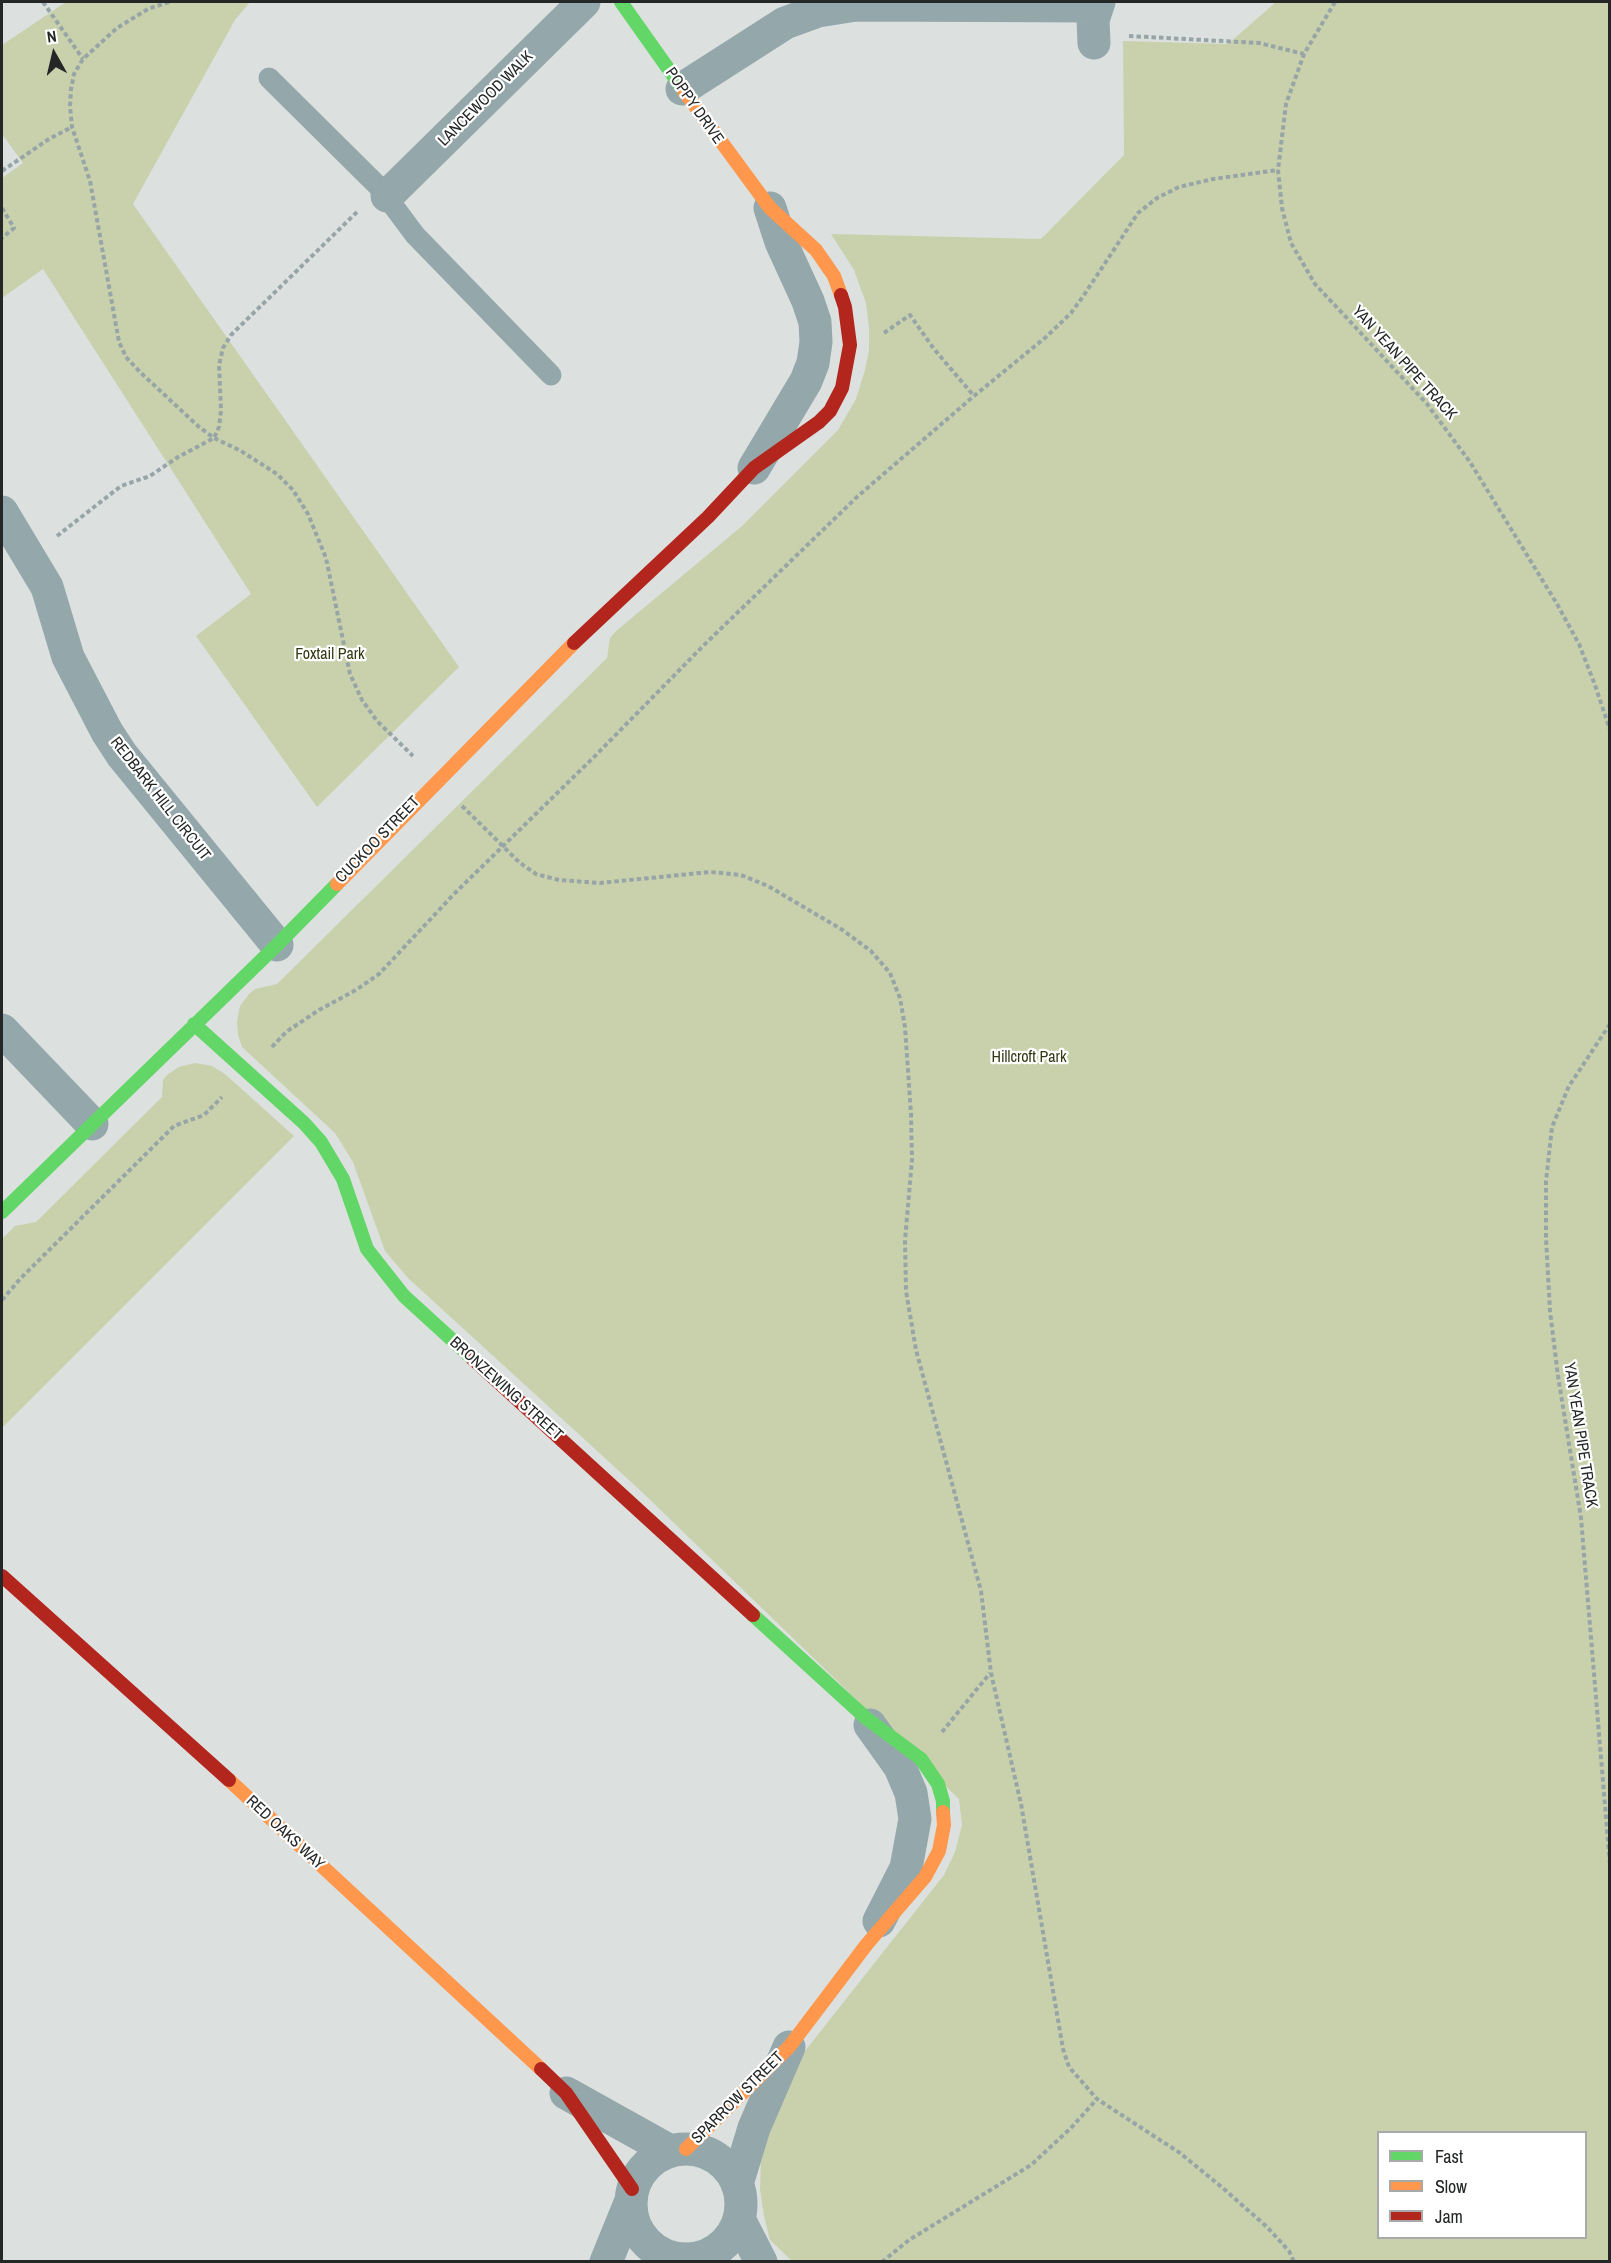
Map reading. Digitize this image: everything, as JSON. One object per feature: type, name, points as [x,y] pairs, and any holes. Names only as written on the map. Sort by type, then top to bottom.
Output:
[{"type":"street","name":"LANCEWOOD WALK","points":[[384,192],[584,2]]},
{"type":"street","name":"POPPY DRIVE","points":[[621,2],[770,208],[816,250],[834,276],[845,307],[850,345]]},
{"type":"street","points":[[682,89],[785,23],[818,11],[881,4],[1096,22]]},
{"type":"street","name":"POPPY DRIVE","points":[[770,208],[781,242],[808,300],[815,322],[816,342]]},
{"type":"street","name":"CUCKOO STREET","points":[[754,468],[806,381],[813,363],[816,342]]},
{"type":"street","name":"CUCKOO STREET","points":[[2,1212],[277,945],[587,629],[708,517],[754,468],[819,422],[830,411],[842,388],[850,345]]},
{"type":"street","name":"REDBARK HILL CIRCUIT","points":[[2,512],[46,587],[68,657],[107,732],[122,755],[277,945]]},
{"type":"street","name":"BRONZEWING STREET","points":[[194,1024],[304,1123],[326,1149],[343,1179],[367,1249],[404,1296],[866,1718],[921,1759],[938,1784],[943,1801],[944,1825],[925,1849]]},
{"type":"street","points":[[2,1030],[92,1124]]},
{"type":"street","name":"RED OAKS WAY","points":[[2,1576],[166,1722],[566,2093],[631,2196]]},
{"type":"street","name":"BRONZEWING STREET","points":[[866,1718],[900,1767],[911,1793],[915,1819],[925,1849]]},
{"type":"street","name":"SPARROW STREET","points":[[678,2150],[789,2047],[867,1944],[906,1868],[925,1849]]},
{"type":"street","name":"SPARROW STREET","points":[[737,2184],[754,2128],[789,2047]]},
{"type":"street","name":"RED OAKS WAY","points":[[566,2093],[678,2150]]},
{"type":"street","points":[[606,2262],[640,2172],[653,2159],[678,2150],[702,2151],[717,2158],[729,2169],[737,2184],[741,2201],[739,2219],[723,2245],[698,2260],[660,2258],[639,2234],[632,2219],[631,2196]]},
{"type":"street","points":[[739,2219],[761,2262]]},
{"type":"lane","points":[[269,78],[384,192],[415,235],[551,375]]},
{"type":"path","points":[[43,2],[82,59]]},
{"type":"path","points":[[169,2],[148,9],[117,28],[82,59],[74,75],[70,106],[72,127],[90,181],[119,342],[126,357],[140,372],[198,426],[214,438],[241,451],[277,474],[293,490],[308,514],[326,558],[350,674],[362,700],[377,721],[502,847],[536,874],[559,880],[600,882],[710,872],[741,875],[768,886],[841,929],[871,951],[890,973],[900,998],[905,1027],[911,1114],[912,1160],[905,1240],[906,1291],[916,1350],[981,1591],[991,1673],[1021,1804],[1063,2049],[1069,2067],[1097,2099],[1180,2153],[1267,2227],[1288,2251],[1294,2262]]},
{"type":"path","name":"YAN YEAN PIPE TRACK","points":[[1335,2],[1304,54],[1286,104],[1278,170],[1282,208],[1291,243],[1315,284],[1427,404],[1470,462],[1579,644],[1610,730]]},
{"type":"path","points":[[1096,22],[1259,43],[1304,54]]},
{"type":"path","points":[[2,171],[49,139],[72,127]]},
{"type":"path","points":[[2,1300],[20,1279],[174,1126],[204,1115],[286,1032],[379,974],[455,893],[704,645],[841,513],[974,396],[1046,337],[1071,313],[1106,264],[1138,213],[1157,198],[1179,187],[1213,179],[1278,170]]},
{"type":"path","points":[[29,555],[69,528],[121,486],[150,476],[178,457],[214,438],[219,427],[221,410],[219,365],[223,348],[231,335],[384,192]]},
{"type":"path","points":[[2,208],[14,228],[2,238]]},
{"type":"path","points":[[850,345],[874,340],[910,315],[934,349],[974,396]]},
{"type":"path","name":"YAN YEAN PIPE TRACK","points":[[1610,1024],[1569,1086],[1552,1127],[1546,1181],[1550,1311],[1581,1518],[1610,1865]]},
{"type":"path","points":[[921,1759],[991,1673]]},
{"type":"path","points":[[882,2262],[909,2240],[1037,2160],[1097,2099]]},
{"type":"path","points":[[1610,2108],[1610,2154]]},
{"type":"green space","name":"Foxtail Park","points":[[66,2],[250,2],[235,20],[133,204],[459,667],[317,807],[196,636],[251,594],[43,269],[2,298],[2,178],[23,163],[2,134],[2,45]]},
{"type":"green space","name":"Hillcroft Park","points":[[1276,2],[1609,2],[1609,2261],[792,2261],[770,2240],[764,2216],[760,2189],[761,2157],[767,2126],[797,2061],[944,1875],[955,1852],[962,1825],[959,1799],[642,1492],[409,1279],[385,1251],[353,1162],[335,1133],[242,1047],[238,1035],[237,1021],[240,1006],[249,994],[255,989],[277,984],[607,658],[610,638],[616,631],[742,526],[838,430],[856,399],[865,370],[869,350],[869,328],[866,303],[854,270],[831,234],[1041,239],[1124,155],[1123,41],[1228,44]]},
{"type":"green space","points":[[195,1063],[212,1066],[225,1074],[294,1136],[2,1428],[2,1239],[15,1226],[36,1222],[162,1097],[163,1080],[168,1074],[179,1067]]},
{"type":"traffic: fast","points":[[621,2],[684,91]]},
{"type":"traffic: fast","points":[[2,1212],[337,884]]},
{"type":"traffic: fast","points":[[194,1024],[304,1123],[321,1142],[343,1179],[367,1249],[404,1296],[472,1358]]},
{"type":"traffic: fast","points":[[753,1615],[866,1718],[921,1759],[938,1784],[943,1801],[943,1812]]},
{"type":"traffic: slow","points":[[684,91],[770,208],[816,250],[834,276],[841,295]]},
{"type":"traffic: slow","points":[[337,884],[574,643]]},
{"type":"traffic: slow","points":[[229,1780],[541,2069]]},
{"type":"traffic: slow","points":[[686,2149],[789,2047],[867,1944],[925,1877],[939,1851],[944,1825],[943,1812]]},
{"type":"traffic: jam","points":[[574,643],[708,517],[754,468],[819,422],[830,411],[842,388],[850,345],[845,307],[841,295]]},
{"type":"traffic: jam","points":[[472,1358],[753,1615]]},
{"type":"traffic: jam","points":[[2,1576],[229,1780]]},
{"type":"traffic: jam","points":[[541,2069],[566,2093],[632,2189]]}]
